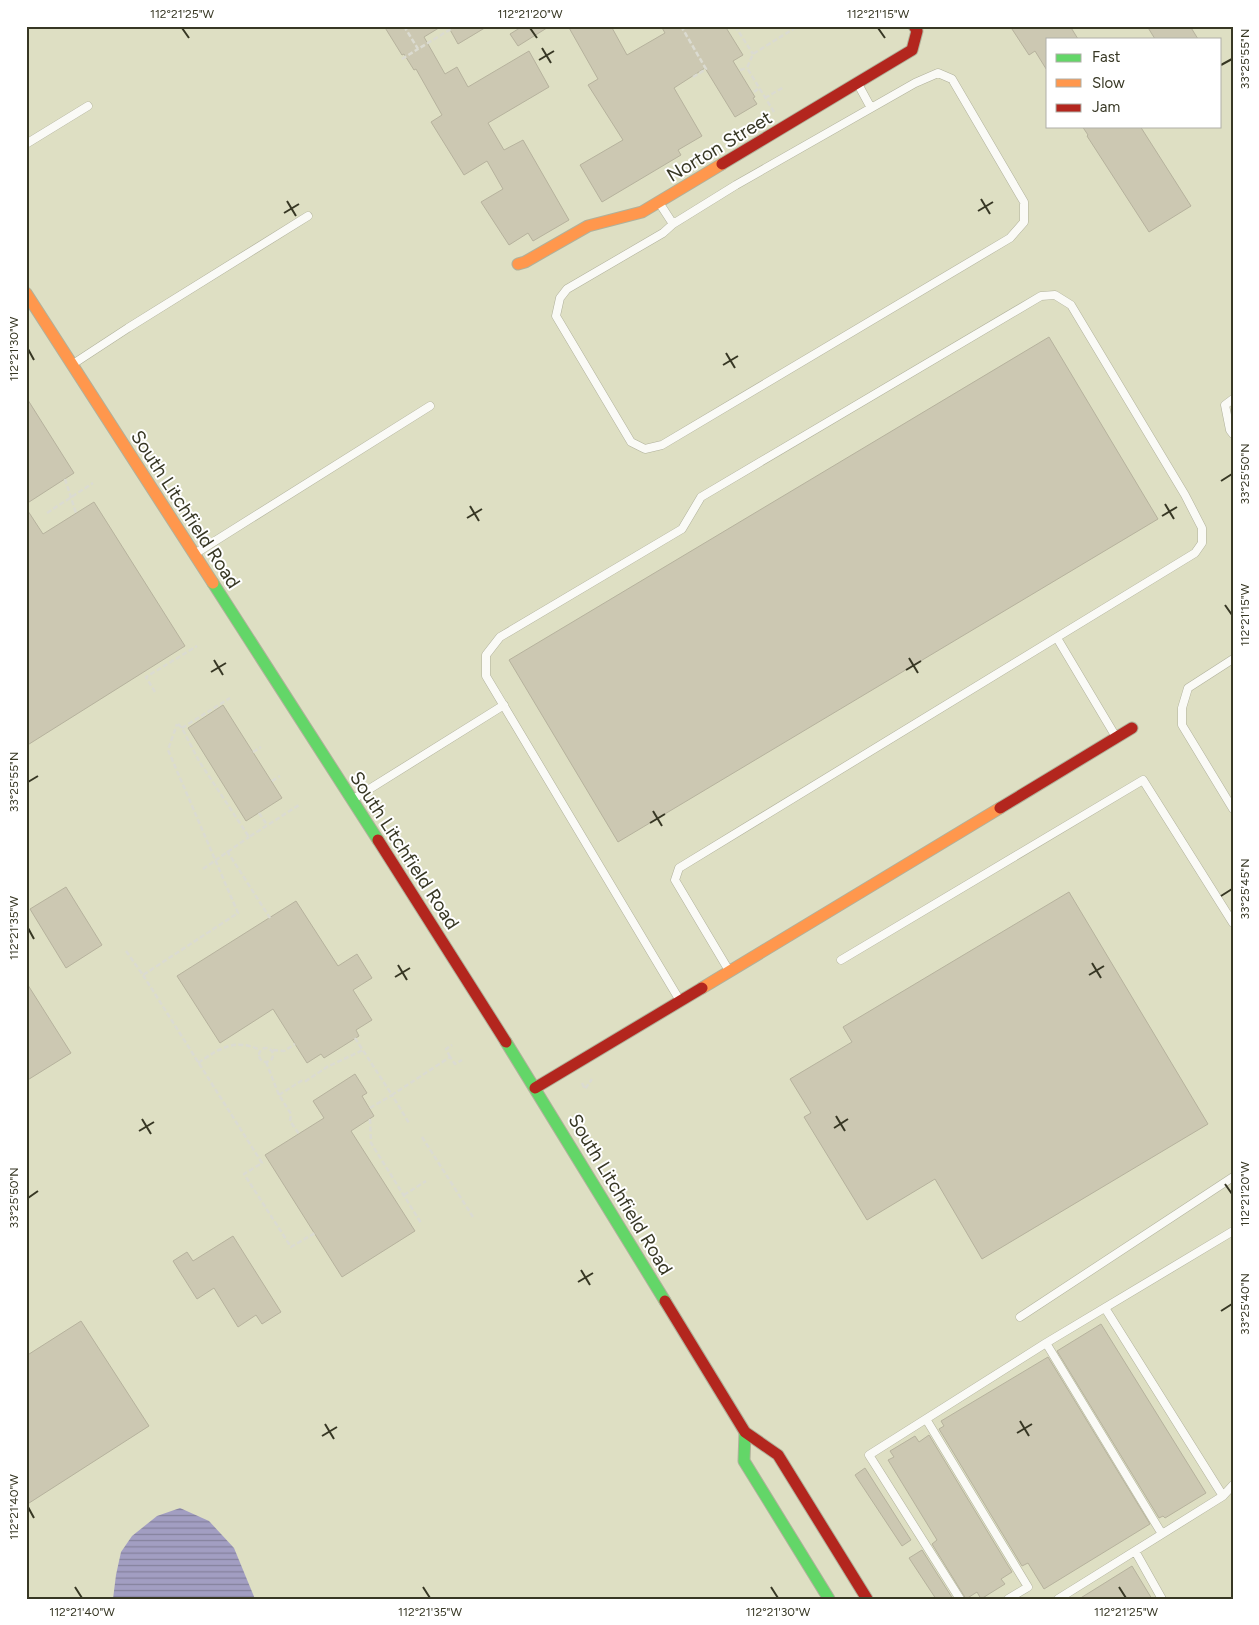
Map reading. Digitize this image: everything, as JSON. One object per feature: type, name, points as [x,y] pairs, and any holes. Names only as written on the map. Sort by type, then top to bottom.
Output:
[{"type":"main road","name":"Norton Street","points":[[518,264],[525,262],[588,226],[642,212],[858,84],[912,50],[916,28]]},
{"type":"main road","name":"South Litchfield Road","points":[[26,293],[195,554],[535,1088],[745,1432],[778,1455],[867,1599]]},
{"type":"main road","points":[[535,1088],[1132,728]]},
{"type":"main road","points":[[745,1432],[752,1460],[829,1599]]},
{"type":"main road","points":[[752,1460],[778,1455]]},
{"type":"lane","points":[[938,73],[952,79],[1024,202],[1024,222],[1010,238],[662,444],[645,449],[632,442],[556,316],[560,298],[567,289],[663,232],[673,224],[736,185],[871,108],[915,83],[938,73]]},
{"type":"lane","points":[[858,84],[871,108]]},
{"type":"lane","points":[[26,144],[88,106]]},
{"type":"lane","points":[[659,202],[673,224]]},
{"type":"lane","points":[[72,364],[308,216]]},
{"type":"lane","points":[[680,1001],[486,676],[486,655],[500,637],[682,529],[701,497],[1041,296],[1055,295],[1071,305],[1185,495],[1202,528],[1202,543],[1195,553],[679,868],[675,880],[730,971]]},
{"type":"lane","points":[[1233,399],[1225,405],[1230,430],[1233,434]]},
{"type":"lane","points":[[195,554],[430,406]]},
{"type":"lane","points":[[1057,638],[1116,738]]},
{"type":"lane","points":[[1233,659],[1188,688],[1182,708],[1182,725],[1233,808]]},
{"type":"lane","points":[[352,800],[504,705]]},
{"type":"lane","points":[[840,960],[1144,780],[1233,923]]},
{"type":"lane","points":[[1020,1317],[1233,1176]]},
{"type":"lane","points":[[960,1599],[869,1455],[1046,1343],[1233,1231]]},
{"type":"lane","points":[[1105,1308],[1223,1496]]},
{"type":"lane","points":[[1046,1343],[1162,1534]]},
{"type":"lane","points":[[926,1419],[1028,1587],[1008,1599]]},
{"type":"lane","points":[[1058,1599],[1223,1496],[1233,1485]]},
{"type":"lane","points":[[1134,1551],[1162,1599]]},
{"type":"path","points":[[404,26],[418,49]]},
{"type":"path","points":[[402,59],[456,26]]},
{"type":"path","points":[[681,26],[706,69],[693,76]]},
{"type":"path","points":[[735,26],[753,54]]},
{"type":"path","points":[[747,68],[753,54],[798,26]]},
{"type":"path","points":[[740,70],[747,68]]},
{"type":"path","points":[[747,68],[777,117]]},
{"type":"path","points":[[766,98],[784,87]]},
{"type":"path","points":[[754,92],[760,88]]},
{"type":"path","points":[[65,479],[76,513]]},
{"type":"path","points":[[47,513],[92,484]]},
{"type":"path","points":[[155,692],[146,678],[197,646]]},
{"type":"path","points":[[182,728],[230,698]]},
{"type":"path","points":[[143,975],[238,913],[168,750],[177,724],[182,728],[199,761],[249,837]]},
{"type":"path","points":[[253,752],[261,747]]},
{"type":"path","points":[[272,782],[280,776]]},
{"type":"path","points":[[203,869],[227,851],[299,805]]},
{"type":"path","points":[[259,813],[267,826]]},
{"type":"path","points":[[227,851],[270,918]]},
{"type":"path","points":[[126,951],[262,1163],[244,1174],[291,1247],[314,1233]]},
{"type":"path","points":[[355,1038],[409,1123]]},
{"type":"path","points":[[198,1063],[226,1046],[237,1044],[252,1046],[260,1050]]},
{"type":"path","points":[[260,1050],[264,1047],[284,1051],[296,1044]]},
{"type":"path","points":[[452,1044],[446,1049],[450,1057],[455,1064],[462,1060]]},
{"type":"path","points":[[266,1062],[273,1056],[271,1049]]},
{"type":"path","points":[[260,1050],[259,1056],[266,1062],[279,1095],[291,1114],[290,1121],[299,1134]]},
{"type":"path","points":[[279,1095],[301,1081],[306,1081],[327,1067],[362,1050]]},
{"type":"path","points":[[370,1108],[450,1057]]},
{"type":"path","points":[[370,1119],[371,1143],[421,1223]]},
{"type":"path","points":[[422,1137],[473,1216]]},
{"type":"path","points":[[404,1195],[426,1181]]},
{"type":"shaded area","points":[[180,1508],[209,1521],[234,1548],[255,1599],[113,1599],[121,1552],[132,1536],[157,1516]]},
{"type":"building","points":[[384,26],[442,26],[424,37],[445,74],[457,67],[468,87],[529,51],[549,87],[488,123],[504,150],[523,140],[569,220],[533,241],[528,233],[509,245],[481,202],[503,189],[487,161],[464,175],[431,122],[442,115],[416,69],[414,70],[404,54],[402,55]]},
{"type":"building","points":[[448,26],[488,26],[458,44]]},
{"type":"building","points":[[523,26],[550,26],[518,46],[510,34]]},
{"type":"building","points":[[568,26],[611,26],[627,55],[665,33],[661,26],[725,26],[743,55],[733,61],[755,97],[753,98],[757,104],[735,117],[705,68],[674,88],[702,136],[678,150],[681,155],[602,202],[580,165],[623,140],[588,85],[598,79]]},
{"type":"building","points":[[1010,26],[1070,26],[1077,38],[1046,38],[1046,69],[1035,51],[1029,55]]},
{"type":"building","points":[[1147,26],[1190,26],[1197,38],[1154,38]]},
{"type":"building","points":[[1083,128],[1141,128],[1191,206],[1149,232]]},
{"type":"building","points":[[1049,337],[1158,519],[618,842],[509,660]]},
{"type":"building","points":[[26,397],[74,473],[26,504]]},
{"type":"building","points":[[94,502],[185,646],[26,746],[26,508],[43,534]]},
{"type":"building","points":[[223,705],[282,798],[246,821],[188,728]]},
{"type":"building","points":[[66,887],[102,945],[66,968],[30,909]]},
{"type":"building","points":[[1069,892],[1208,1124],[982,1259],[935,1179],[867,1220],[804,1117],[811,1113],[790,1079],[852,1042],[843,1027]]},
{"type":"building","points":[[296,901],[338,966],[357,954],[372,978],[353,990],[372,1020],[356,1030],[359,1036],[324,1058],[321,1054],[307,1063],[273,1009],[220,1043],[177,976]]},
{"type":"building","points":[[26,982],[71,1053],[26,1081]]},
{"type":"building","points":[[355,1074],[367,1093],[362,1096],[374,1116],[351,1131],[415,1231],[342,1277],[265,1155],[324,1118],[313,1101]]},
{"type":"building","points":[[233,1236],[281,1312],[262,1324],[256,1315],[238,1327],[214,1288],[197,1299],[173,1261],[187,1252],[193,1261]]},
{"type":"building","points":[[81,1321],[149,1426],[26,1505],[26,1356]]},
{"type":"building","points":[[1101,1324],[1206,1493],[1165,1518],[1163,1516],[1159,1518],[1057,1351]]},
{"type":"building","points":[[1048,1357],[1150,1524],[1044,1589],[1028,1563],[1022,1566],[939,1429],[944,1426],[941,1421]]},
{"type":"building","points":[[929,1435],[1012,1572],[1001,1579],[1005,1584],[981,1599],[977,1592],[966,1599],[932,1544],[937,1540],[888,1460],[894,1457],[890,1451],[915,1436],[919,1442]]},
{"type":"building","points":[[865,1468],[911,1540],[902,1546],[855,1475]]},
{"type":"building","points":[[922,1550],[953,1599],[936,1599],[909,1558]]},
{"type":"building","points":[[1132,1566],[1152,1599],[1079,1599]]},
{"type":"traffic: fast","points":[[213,583],[378,840]]},
{"type":"traffic: fast","points":[[506,1042],[665,1301]]},
{"type":"traffic: fast","points":[[745,1432],[744,1461],[829,1599]]},
{"type":"traffic: slow","points":[[518,264],[525,262],[588,226],[642,212],[722,164]]},
{"type":"traffic: slow","points":[[26,293],[213,583]]},
{"type":"traffic: slow","points":[[702,988],[1000,808]]},
{"type":"traffic: jam","points":[[722,164],[912,50],[917,31],[914,26]]},
{"type":"traffic: jam","points":[[1000,808],[1132,728]]},
{"type":"traffic: jam","points":[[378,840],[506,1042]]},
{"type":"traffic: jam","points":[[535,1088],[702,988]]},
{"type":"traffic: jam","points":[[665,1301],[745,1432],[778,1455],[867,1599]]}]
